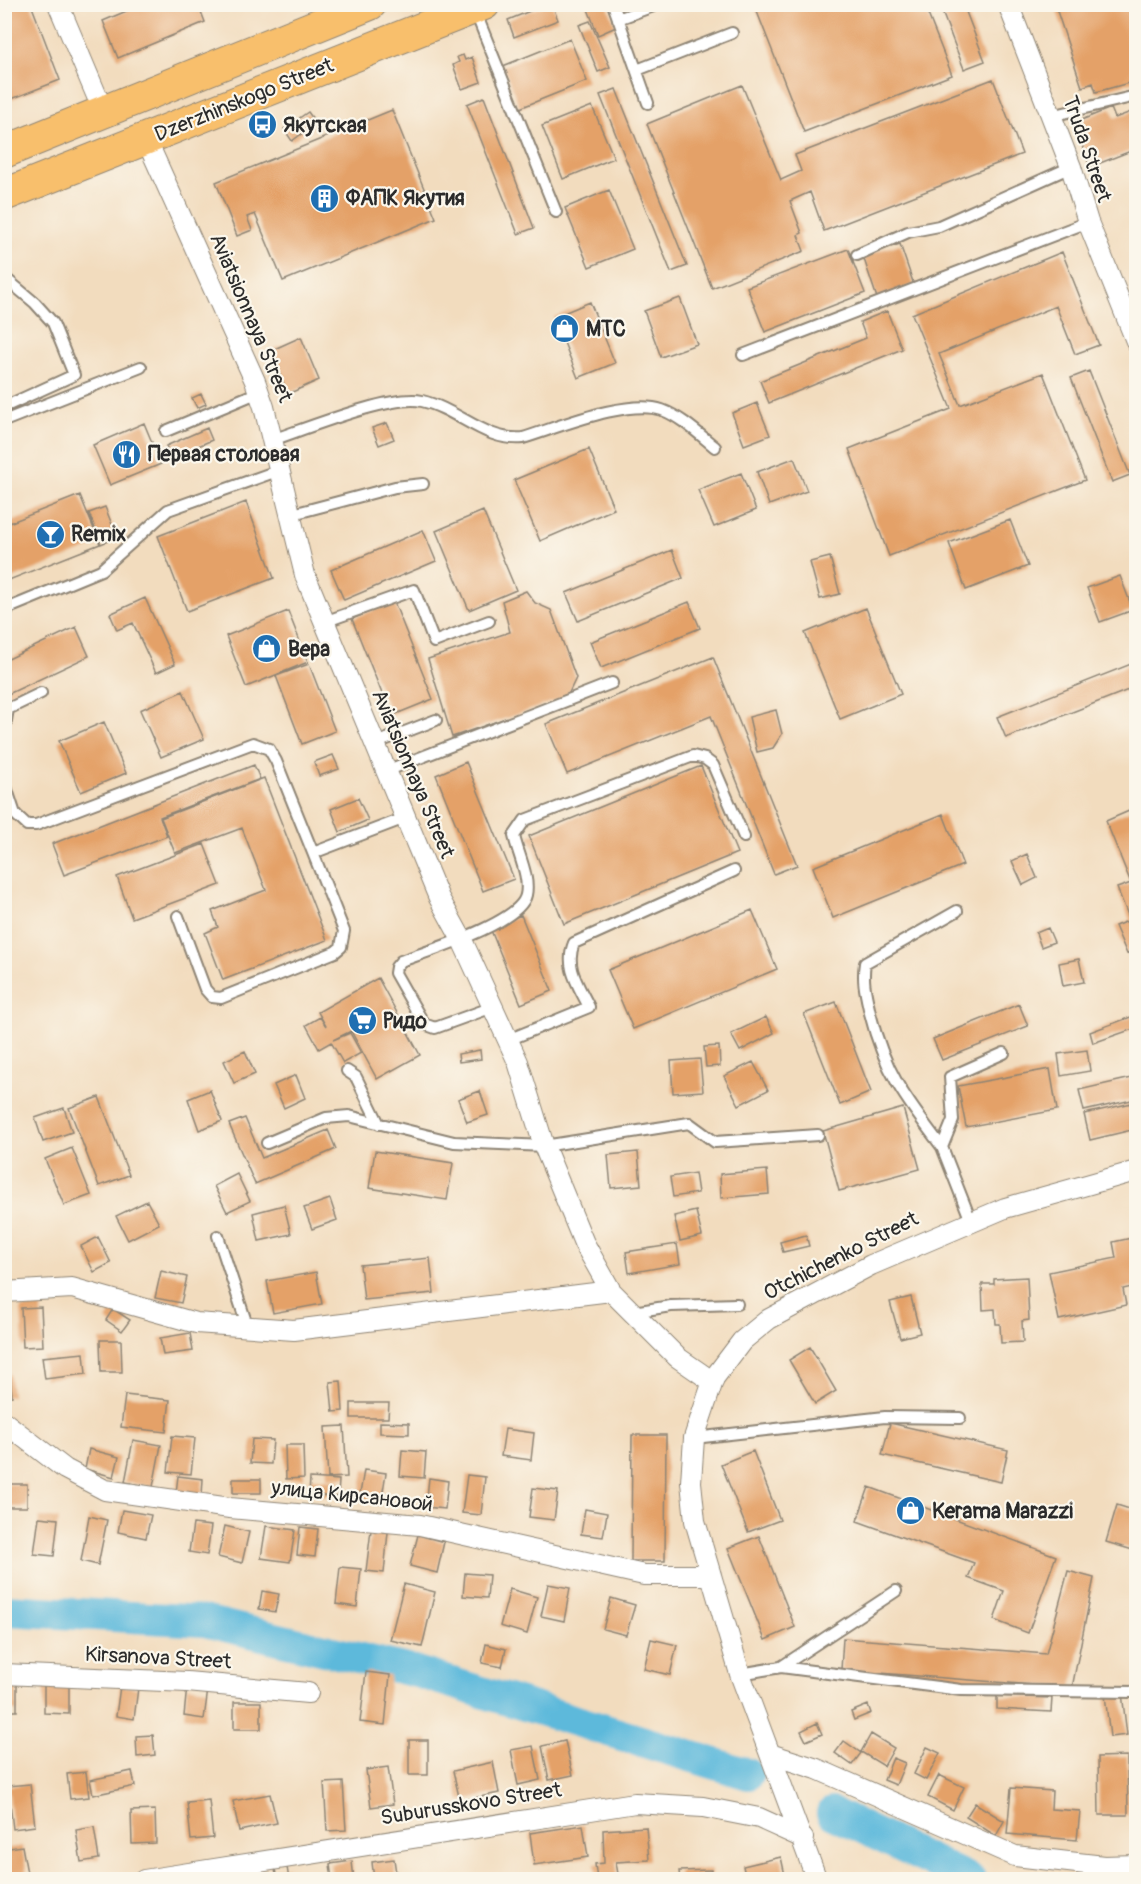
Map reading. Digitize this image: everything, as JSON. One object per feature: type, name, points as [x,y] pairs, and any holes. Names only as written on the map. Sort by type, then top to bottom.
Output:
[{"type":"main road","name":"Dzerzhinskogo Street","points":[[4,152],[104,113],[334,11],[370,4]]},
{"type":"main road","name":"Dzerzhinskogo Street","points":[[4,195],[479,6]]},
{"type":"street","points":[[58,4],[104,113]]},
{"type":"street","name":"Truda Street","points":[[1008,4],[1071,167],[1088,222],[1137,341]]},
{"type":"street","name":"Aviatsionnaya Street","points":[[146,139],[259,392],[272,440],[277,471],[305,575],[439,898],[461,938],[508,1040],[544,1146],[584,1243],[611,1291],[677,1357],[713,1382]]},
{"type":"street","name":"Otchichenko Street","points":[[817,1880],[773,1755],[740,1674],[695,1521],[691,1482],[694,1438],[713,1382],[725,1360],[742,1341],[769,1319],[871,1265],[1005,1208],[1137,1171]]},
{"type":"street","points":[[4,1292],[72,1288],[196,1323],[248,1329],[294,1330],[611,1291]]},
{"type":"street","name":"улица Кирсановой","points":[[4,1422],[65,1469],[105,1490],[230,1508],[420,1525],[644,1575],[711,1575]]},
{"type":"street","name":"Kirsanova Street","points":[[4,1674],[187,1682],[308,1693]]},
{"type":"street","points":[[773,1755],[817,1769],[1015,1856],[1104,1866],[1137,1865]]},
{"type":"street","name":"Suburusskovo Street","points":[[144,1880],[635,1803],[703,1807],[759,1818],[803,1838]]},
{"type":"lane","points":[[613,4],[648,103]]},
{"type":"lane","points":[[618,19],[659,4]]},
{"type":"lane","points":[[479,6],[556,212]]},
{"type":"lane","points":[[637,70],[732,33]]},
{"type":"lane","points":[[1051,116],[1137,96]]},
{"type":"lane","points":[[857,255],[908,232],[939,226],[1071,167]]},
{"type":"lane","points":[[743,355],[1088,222]]},
{"type":"lane","points":[[4,277],[35,303],[53,323],[74,375],[4,407]]},
{"type":"lane","points":[[4,421],[141,367]]},
{"type":"lane","points":[[166,431],[259,392]]},
{"type":"lane","points":[[272,440],[396,401],[420,400],[440,407],[484,431],[509,440],[524,438],[629,407],[650,407],[677,418],[715,447]]},
{"type":"lane","points":[[4,610],[100,570],[168,510],[277,471]]},
{"type":"lane","points":[[289,515],[395,487],[423,484]]},
{"type":"lane","points":[[324,622],[414,590],[434,642],[489,621]]},
{"type":"lane","points":[[386,771],[612,683]]},
{"type":"lane","points":[[4,732],[8,709],[41,693]]},
{"type":"lane","points":[[374,744],[436,720]]},
{"type":"lane","points":[[4,781],[15,814],[27,825],[36,825],[244,744],[261,745],[269,749],[276,761],[344,931],[341,947],[334,952],[221,998],[212,997],[205,989],[178,916]]},
{"type":"lane","points":[[493,1007],[435,1028],[429,1027],[424,1024],[395,974],[396,967],[401,961],[461,938],[514,913],[522,905],[527,885],[514,836],[525,820],[682,758],[693,756],[705,759],[713,765],[744,837]]},
{"type":"lane","points":[[313,853],[405,818]]},
{"type":"lane","points":[[508,1040],[589,1008],[570,966],[569,955],[574,943],[734,871]]},
{"type":"lane","points":[[957,912],[865,963],[862,982],[877,1044],[895,1083],[942,1147],[971,1221]]},
{"type":"lane","points":[[942,1147],[953,1120],[950,1077],[1004,1053]]},
{"type":"lane","points":[[346,1071],[356,1077],[380,1124]]},
{"type":"lane","points":[[267,1143],[326,1118],[349,1116],[454,1142],[544,1146],[689,1123],[715,1142],[818,1135]]},
{"type":"lane","points":[[218,1236],[248,1329]]},
{"type":"lane","points":[[633,1312],[671,1306],[737,1304]]},
{"type":"lane","points":[[694,1438],[871,1418],[960,1418]]},
{"type":"lane","points":[[782,1667],[896,1591]]},
{"type":"lane","points":[[740,1674],[782,1667],[961,1690],[1137,1692]]},
{"type":"building","points":[[4,4],[31,4],[60,80],[4,102]]},
{"type":"building","points":[[143,4],[198,4],[205,22],[118,58],[103,21]]},
{"type":"building","points":[[552,4],[558,20],[514,37],[508,20]]},
{"type":"building","points":[[586,4],[607,4],[616,27],[598,35]]},
{"type":"building","points":[[754,4],[924,4],[952,75],[804,132]]},
{"type":"building","points":[[939,4],[963,4],[985,61],[964,69]]},
{"type":"building","points":[[1055,5],[1136,5],[1136,81],[1096,92],[1093,83],[1082,87]]},
{"type":"building","points":[[590,21],[610,67],[598,72],[579,25]]},
{"type":"building","points":[[570,39],[587,81],[520,108],[503,66]]},
{"type":"building","points":[[463,55],[465,60],[472,57],[481,82],[462,89],[453,65],[459,62],[457,57]]},
{"type":"building","points":[[993,79],[1022,154],[824,231],[810,192],[790,201],[802,233],[798,235],[804,251],[712,288],[647,124],[742,85],[781,180],[801,171],[795,155]]},
{"type":"building","points":[[616,89],[687,266],[671,272],[600,95]]},
{"type":"building","points":[[484,97],[534,228],[518,234],[467,104]]},
{"type":"building","points":[[592,106],[614,158],[563,179],[542,126]]},
{"type":"building","points":[[1111,108],[1115,118],[1136,110],[1136,149],[1090,167],[1074,123]]},
{"type":"building","name":"ФАПК Якутия","points":[[392,110],[436,218],[283,281],[255,214],[247,217],[252,230],[237,236],[216,182]]},
{"type":"building","points":[[308,112],[316,123],[292,141],[284,129]]},
{"type":"building","points":[[609,190],[633,249],[589,267],[565,208]]},
{"type":"building","points":[[900,244],[914,285],[877,298],[863,256]]},
{"type":"building","points":[[848,249],[865,293],[765,332],[747,287]]},
{"type":"building","points":[[1062,252],[1099,345],[1075,354],[1056,306],[939,354],[960,405],[1043,373],[1085,480],[889,556],[849,449],[951,409],[912,314]]},
{"type":"building","points":[[680,298],[697,344],[661,357],[644,311]]},
{"type":"building","points":[[590,302],[615,363],[578,378],[554,317]]},
{"type":"building","points":[[887,311],[902,349],[769,403],[760,381],[866,338],[860,322]]},
{"type":"building","points":[[301,337],[319,380],[288,394],[270,351]]},
{"type":"building","points":[[1089,371],[1130,475],[1112,482],[1071,378]]},
{"type":"building","points":[[201,394],[206,404],[197,408],[192,398]]},
{"type":"building","points":[[757,403],[770,435],[744,445],[732,413]]},
{"type":"building","name":"Первая столовая","points":[[144,423],[161,464],[110,485],[93,445]]},
{"type":"building","points":[[387,423],[394,439],[379,445],[372,428]]},
{"type":"building","points":[[207,428],[212,440],[171,458],[166,446]]},
{"type":"building","points":[[589,449],[614,509],[540,541],[514,480]]},
{"type":"building","points":[[794,458],[807,491],[769,505],[757,472]]},
{"type":"building","points":[[741,473],[756,510],[714,527],[698,490]]},
{"type":"building","name":"Remix","points":[[80,495],[100,544],[4,582],[4,525]]},
{"type":"building","points":[[246,502],[274,578],[187,611],[158,536]]},
{"type":"building","points":[[105,507],[117,537],[101,544],[89,513]]},
{"type":"building","points":[[483,511],[516,590],[469,610],[436,531]]},
{"type":"building","points":[[1010,520],[1028,566],[966,590],[949,543]]},
{"type":"building","points":[[423,530],[436,561],[344,600],[331,570]]},
{"type":"building","points":[[672,550],[683,578],[578,621],[566,593]]},
{"type":"building","points":[[830,557],[840,594],[820,599],[810,562]]},
{"type":"building","points":[[1120,576],[1133,610],[1100,622],[1087,588]]},
{"type":"building","points":[[526,591],[535,603],[551,610],[576,678],[567,697],[452,737],[428,659],[510,632],[502,601]]},
{"type":"building","points":[[145,598],[175,664],[156,673],[133,623],[117,630],[110,614]]},
{"type":"building","points":[[394,602],[433,699],[391,716],[352,619]]},
{"type":"building","points":[[689,602],[700,628],[601,668],[590,642]]},
{"type":"building","points":[[866,608],[901,694],[840,719],[805,633]]},
{"type":"building","name":"Вера","points":[[288,611],[308,662],[246,687],[226,636]]},
{"type":"building","points":[[76,627],[89,656],[4,696],[4,661]]},
{"type":"building","points":[[713,657],[797,865],[774,874],[711,716],[567,774],[546,724]]},
{"type":"building","points":[[1136,662],[1136,687],[1006,738],[997,717]]},
{"type":"building","points":[[309,664],[335,731],[302,744],[276,676]]},
{"type":"building","points":[[183,691],[204,739],[161,757],[140,710]]},
{"type":"building","points":[[776,710],[782,734],[773,748],[757,752],[749,717]]},
{"type":"building","points":[[104,722],[126,773],[81,792],[59,741]]},
{"type":"building","points":[[333,755],[339,769],[319,776],[314,762]]},
{"type":"building","points":[[466,762],[514,879],[483,891],[436,775]]},
{"type":"building","points":[[254,765],[260,779],[160,817],[167,836],[64,875],[52,844]]},
{"type":"building","points":[[701,766],[737,853],[564,924],[529,836]]},
{"type":"building","points":[[264,778],[327,940],[223,980],[205,933],[218,927],[212,911],[266,890],[242,828],[175,853],[161,818]]},
{"type":"building","points":[[358,798],[368,820],[340,832],[331,809]]},
{"type":"building","points":[[1136,808],[1136,950],[1127,954],[1115,926],[1130,920],[1117,888],[1131,883],[1106,821]]},
{"type":"building","points":[[943,814],[963,865],[833,918],[813,867]]},
{"type":"building","points":[[204,844],[220,885],[132,918],[117,877]]},
{"type":"building","points":[[1027,854],[1037,878],[1023,885],[1012,861]]},
{"type":"building","points":[[752,910],[777,969],[633,1029],[608,970]]},
{"type":"building","points":[[521,915],[552,991],[521,1004],[490,928]]},
{"type":"building","points":[[1048,928],[1054,942],[1041,947],[1036,933]]},
{"type":"building","points":[[1079,959],[1084,982],[1063,986],[1059,963]]},
{"type":"building","name":"Ридо","points":[[378,978],[420,1055],[377,1079],[351,1031],[333,1040],[350,1033],[361,1053],[343,1063],[331,1042],[319,1049],[306,1025],[320,1017],[326,1026],[318,1012]]},
{"type":"building","points":[[836,1002],[871,1092],[840,1105],[804,1014]]},
{"type":"building","points":[[1019,1004],[1028,1026],[942,1060],[933,1039]]},
{"type":"building","points":[[1136,1015],[1136,1028],[1093,1043],[1090,1032]]},
{"type":"building","points":[[766,1017],[774,1033],[740,1051],[731,1034]]},
{"type":"building","points":[[719,1046],[720,1066],[706,1067],[704,1047]]},
{"type":"building","points":[[480,1050],[481,1059],[459,1062],[458,1054]]},
{"type":"building","points":[[1087,1050],[1090,1071],[1061,1076],[1058,1054]]},
{"type":"building","points":[[245,1051],[255,1074],[234,1083],[224,1061]]},
{"type":"building","points":[[700,1059],[703,1091],[673,1093],[671,1061]]},
{"type":"building","points":[[753,1062],[768,1090],[739,1105],[724,1076]]},
{"type":"building","points":[[1050,1069],[1057,1110],[966,1127],[958,1086]]},
{"type":"building","points":[[296,1075],[305,1098],[284,1108],[274,1085]]},
{"type":"building","points":[[1136,1077],[1136,1099],[1084,1111],[1079,1090]]},
{"type":"building","points":[[210,1090],[222,1121],[199,1130],[188,1099]]},
{"type":"building","points":[[480,1091],[488,1115],[467,1122],[458,1099]]},
{"type":"building","points":[[99,1097],[129,1175],[99,1186],[69,1108]]},
{"type":"building","points":[[1136,1102],[1136,1129],[1090,1140],[1084,1114]]},
{"type":"building","points":[[64,1108],[72,1132],[43,1142],[35,1118]]},
{"type":"building","points":[[903,1108],[920,1169],[839,1191],[823,1131]]},
{"type":"building","points":[[245,1118],[262,1158],[328,1130],[336,1149],[255,1184],[229,1124]]},
{"type":"building","points":[[72,1148],[91,1195],[64,1205],[45,1159]]},
{"type":"building","points":[[375,1151],[453,1163],[447,1200],[369,1188]]},
{"type":"building","points":[[638,1152],[641,1185],[611,1188],[608,1155]]},
{"type":"building","points":[[767,1170],[769,1194],[721,1198],[720,1174]]},
{"type":"building","points":[[695,1173],[698,1193],[673,1197],[670,1177]]},
{"type":"building","points":[[237,1174],[250,1201],[227,1212],[214,1186]]},
{"type":"building","points":[[330,1199],[337,1220],[312,1229],[304,1208]]},
{"type":"building","points":[[147,1201],[159,1224],[128,1240],[116,1216]]},
{"type":"building","points":[[284,1205],[291,1234],[259,1241],[253,1213]]},
{"type":"building","points":[[696,1211],[702,1236],[680,1241],[674,1216]]},
{"type":"building","points":[[806,1235],[809,1246],[783,1252],[780,1242]]},
{"type":"building","points":[[98,1237],[111,1263],[94,1272],[81,1246]]},
{"type":"building","points":[[1136,1237],[1136,1286],[1123,1289],[1126,1305],[1059,1320],[1049,1272],[1116,1258],[1113,1242]]},
{"type":"building","points":[[677,1244],[680,1264],[629,1273],[626,1252]]},
{"type":"building","points":[[430,1258],[434,1293],[364,1300],[360,1265]]},
{"type":"building","points":[[161,1271],[187,1277],[181,1303],[155,1298]]},
{"type":"building","points":[[316,1272],[322,1304],[273,1313],[267,1281]]},
{"type":"building","points":[[1027,1277],[1029,1320],[1022,1321],[1023,1342],[1001,1343],[1000,1324],[996,1324],[995,1309],[983,1310],[982,1284],[994,1284],[994,1279]]},
{"type":"building","points":[[911,1297],[920,1333],[900,1338],[890,1302]]},
{"type":"building","points":[[41,1307],[43,1346],[23,1347],[21,1308]]},
{"type":"building","points":[[113,1309],[130,1320],[122,1331],[106,1320]]},
{"type":"building","points":[[190,1333],[193,1351],[163,1355],[160,1338]]},
{"type":"building","points":[[100,1340],[121,1340],[122,1372],[101,1372]]},
{"type":"building","points":[[810,1347],[836,1391],[815,1404],[789,1360]]},
{"type":"building","points":[[84,1353],[86,1374],[45,1379],[42,1357]]},
{"type":"building","points":[[10,1374],[12,1396],[4,1397],[4,1375]]},
{"type":"building","points":[[341,1381],[343,1411],[333,1412],[330,1382]]},
{"type":"building","points":[[125,1395],[170,1400],[166,1432],[121,1427]]},
{"type":"building","points":[[351,1403],[389,1403],[388,1418],[351,1418]]},
{"type":"building","points":[[380,1422],[409,1423],[409,1434],[380,1433]]},
{"type":"building","points":[[890,1423],[1008,1450],[1001,1482],[882,1455]]},
{"type":"building","points":[[344,1426],[347,1477],[328,1478],[325,1427]]},
{"type":"building","points":[[505,1429],[534,1433],[531,1460],[501,1456]]},
{"type":"building","points":[[632,1435],[666,1435],[665,1561],[631,1561]]},
{"type":"building","points":[[172,1436],[195,1438],[191,1474],[168,1472]]},
{"type":"building","points":[[252,1439],[273,1440],[271,1464],[250,1463]]},
{"type":"building","points":[[133,1440],[161,1445],[153,1487],[125,1482]]},
{"type":"building","points":[[285,1445],[303,1445],[304,1478],[286,1479]]},
{"type":"building","points":[[89,1449],[119,1457],[114,1477],[85,1469]]},
{"type":"building","points":[[402,1450],[426,1452],[424,1478],[400,1476]]},
{"type":"building","points":[[753,1451],[780,1520],[748,1532],[721,1464]]},
{"type":"building","points":[[364,1470],[386,1473],[381,1503],[359,1500]]},
{"type":"building","points":[[467,1475],[485,1477],[481,1515],[462,1513]]},
{"type":"building","points":[[178,1476],[203,1479],[202,1496],[176,1493]]},
{"type":"building","points":[[310,1478],[339,1480],[338,1497],[309,1495]]},
{"type":"building","points":[[429,1478],[448,1481],[445,1509],[426,1507]]},
{"type":"building","points":[[233,1479],[261,1479],[261,1493],[233,1493]]},
{"type":"building","points":[[4,1484],[27,1484],[27,1507],[4,1507]]},
{"type":"building","points":[[869,1487],[1056,1556],[1028,1633],[994,1620],[1004,1591],[968,1578],[974,1563],[857,1521]]},
{"type":"building","points":[[533,1488],[558,1491],[554,1520],[529,1517]]},
{"type":"building","points":[[1117,1505],[1136,1511],[1136,1551],[1106,1542]]},
{"type":"building","points":[[585,1509],[607,1513],[603,1537],[581,1534]]},
{"type":"building","points":[[122,1510],[151,1515],[146,1538],[118,1532]]},
{"type":"building","points":[[89,1516],[107,1520],[98,1565],[81,1561]]},
{"type":"building","points":[[39,1517],[58,1519],[54,1556],[34,1554]]},
{"type":"building","points":[[193,1524],[211,1526],[207,1555],[189,1552]]},
{"type":"building","points":[[225,1526],[249,1532],[242,1563],[218,1557]]},
{"type":"building","points":[[266,1526],[295,1530],[290,1562],[261,1558]]},
{"type":"building","points":[[300,1527],[318,1529],[315,1557],[297,1555]]},
{"type":"building","points":[[371,1530],[388,1532],[384,1573],[366,1571]]},
{"type":"building","points":[[418,1535],[444,1542],[437,1573],[410,1566]]},
{"type":"building","points":[[759,1536],[795,1627],[765,1640],[728,1548]]},
{"type":"building","points":[[340,1567],[361,1569],[357,1607],[336,1604]]},
{"type":"building","points":[[1068,1571],[1094,1578],[1072,1688],[841,1670],[843,1638],[1046,1654]]},
{"type":"building","points":[[465,1573],[489,1575],[487,1598],[463,1596]]},
{"type":"building","points":[[404,1584],[435,1592],[422,1647],[390,1640]]},
{"type":"building","points":[[548,1584],[570,1588],[564,1621],[541,1616]]},
{"type":"building","points":[[510,1589],[537,1597],[527,1634],[500,1626]]},
{"type":"building","points":[[262,1591],[279,1594],[275,1612],[259,1609]]},
{"type":"building","points":[[611,1598],[635,1605],[626,1635],[603,1629]]},
{"type":"building","points":[[651,1639],[677,1645],[670,1675],[644,1669]]},
{"type":"building","points":[[486,1644],[506,1649],[502,1667],[482,1663]]},
{"type":"building","points":[[366,1672],[390,1675],[385,1725],[360,1722]]},
{"type":"building","points":[[4,1679],[17,1679],[17,1711],[4,1711]]},
{"type":"building","points":[[44,1681],[69,1681],[69,1714],[44,1713]]},
{"type":"building","points":[[120,1686],[138,1688],[134,1719],[116,1716]]},
{"type":"building","points":[[187,1686],[208,1689],[204,1719],[184,1716]]},
{"type":"building","points":[[1122,1693],[1127,1735],[1110,1737],[1105,1695]]},
{"type":"building","points":[[997,1696],[1052,1698],[1051,1712],[997,1709]]},
{"type":"building","points":[[234,1702],[261,1702],[261,1729],[234,1729]]},
{"type":"building","points":[[868,1705],[871,1713],[854,1720],[851,1712]]},
{"type":"building","points":[[817,1723],[822,1734],[806,1741],[801,1731]]},
{"type":"building","points":[[871,1734],[894,1748],[884,1766],[861,1752]]},
{"type":"building","points":[[153,1735],[155,1755],[137,1757],[136,1736]]},
{"type":"building","points":[[409,1740],[428,1740],[428,1775],[409,1775]]},
{"type":"building","points":[[565,1741],[573,1775],[549,1780],[542,1746]]},
{"type":"building","points":[[844,1741],[861,1753],[852,1765],[835,1753]]},
{"type":"building","points":[[533,1746],[540,1780],[518,1785],[511,1750]]},
{"type":"building","points":[[927,1747],[940,1753],[926,1780],[914,1774]]},
{"type":"building","points":[[1127,1756],[1128,1815],[1099,1815],[1098,1757]]},
{"type":"building","points":[[893,1758],[905,1763],[896,1785],[884,1780]]},
{"type":"building","points":[[493,1762],[499,1793],[460,1801],[453,1771]]},
{"type":"building","points":[[388,1767],[393,1804],[371,1807],[366,1770]]},
{"type":"building","points":[[132,1771],[135,1786],[93,1795],[90,1780]]},
{"type":"building","points":[[86,1772],[89,1797],[70,1799],[67,1774]]},
{"type":"building","points":[[939,1775],[964,1787],[953,1810],[928,1797]]},
{"type":"building","points":[[343,1782],[346,1830],[327,1831],[324,1783]]},
{"type":"building","points":[[30,1784],[35,1826],[13,1829],[8,1786]]},
{"type":"building","points":[[1011,1788],[1052,1791],[1051,1809],[1080,1811],[1077,1840],[1007,1834]]},
{"type":"building","points":[[270,1794],[277,1823],[239,1831],[233,1801]]},
{"type":"building","points":[[209,1800],[213,1838],[191,1840],[187,1802]]},
{"type":"building","points":[[975,1803],[1004,1821],[996,1836],[966,1817]]},
{"type":"building","points":[[155,1810],[156,1843],[132,1844],[131,1811]]},
{"type":"building","points":[[583,1825],[588,1857],[534,1865],[530,1833]]},
{"type":"building","points":[[94,1827],[99,1859],[81,1862],[76,1830]]},
{"type":"building","points":[[646,1827],[649,1860],[616,1862],[619,1880],[597,1880],[595,1864],[604,1863],[603,1830]]},
{"type":"building","points":[[22,1846],[27,1873],[4,1878],[4,1849]]},
{"type":"building","points":[[781,1857],[786,1880],[746,1880],[743,1866]]},
{"type":"building","points":[[394,1859],[397,1880],[374,1880],[372,1862]]},
{"type":"building","points":[[352,1861],[354,1880],[332,1880],[330,1864]]},
{"type":"building","points":[[287,1867],[289,1880],[277,1880],[275,1869]]},
{"type":"building","points":[[711,1870],[711,1880],[680,1880],[679,1871]]},
{"type":"building","points":[[1093,1872],[1127,1873],[1127,1880],[1093,1880]]},
{"type":"waterway","points":[[4,1610],[204,1621],[420,1673],[748,1774]]},
{"type":"waterway","points":[[832,1813],[970,1880]]},
{"type":"place","name":"Якутская","points":[[262,125]]},
{"type":"place","name":"ФАПК Якутия","points":[[325,198]]},
{"type":"place","name":"МТС","points":[[565,329]]},
{"type":"place","name":"Первая столовая","points":[[127,454]]},
{"type":"place","name":"Remix","points":[[50,534]]},
{"type":"place","name":"Вера","points":[[267,649]]},
{"type":"place","name":"Ридо","points":[[362,1021]]},
{"type":"place","name":"Kerama Marazzi","points":[[911,1511]]}]
